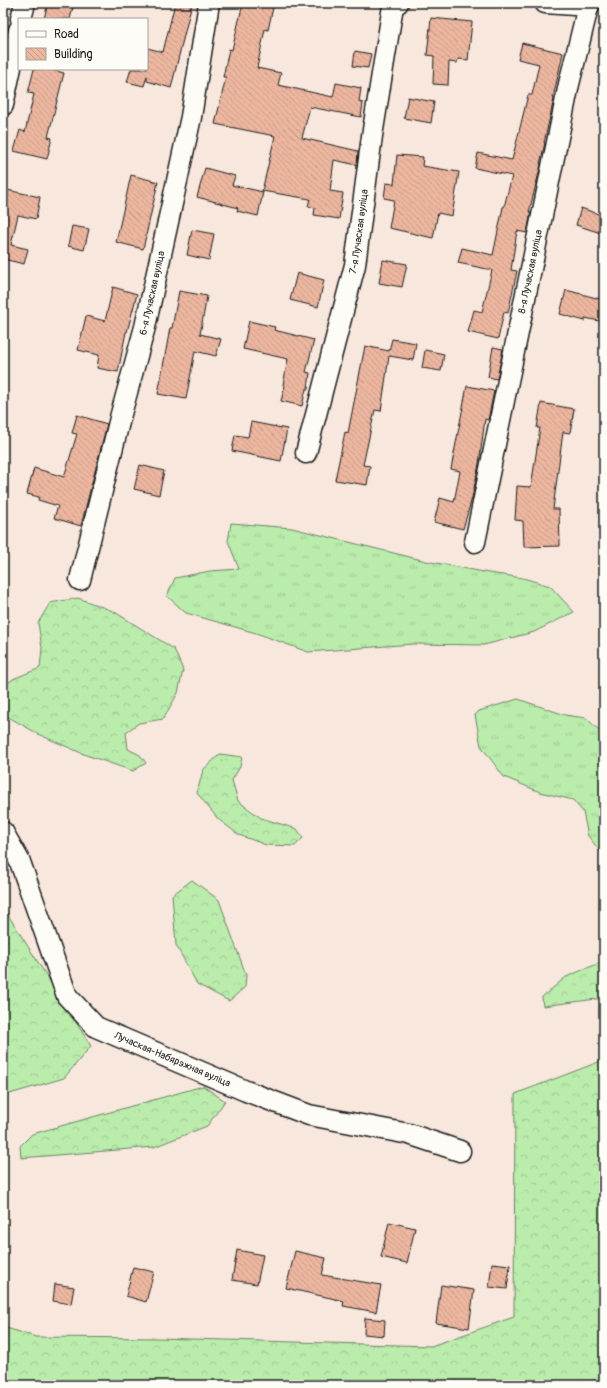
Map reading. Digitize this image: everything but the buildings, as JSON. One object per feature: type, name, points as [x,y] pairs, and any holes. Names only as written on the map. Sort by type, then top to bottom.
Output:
[{"type":"street","points":[[21,18],[25,3]]},
{"type":"street","name":"6-я Лучаская вуліца","points":[[80,580],[148,312],[191,117],[209,3]]},
{"type":"street","points":[[545,3],[589,5]]},
{"type":"street","name":"7-я Лучаская вуліца","points":[[306,453],[355,265],[372,136],[396,5]]},
{"type":"street","name":"8-я Лучаская вуліца","points":[[475,542],[569,84],[589,5]]},
{"type":"street","points":[[3,105],[18,35]]},
{"type":"street","name":"Лучаская-Набярэжная вуліца","points":[[3,832],[20,862],[67,996],[96,1027],[246,1092],[310,1115],[409,1134],[460,1151]]},
{"type":"green space","points":[[231,523],[292,528],[426,561],[523,578],[550,586],[574,612],[534,632],[484,645],[413,644],[308,652],[256,633],[186,613],[167,596],[175,578],[210,571],[239,569],[228,541]]},
{"type":"green space","points":[[78,598],[113,611],[174,649],[183,670],[178,693],[163,719],[139,723],[126,732],[128,749],[140,755],[146,763],[133,771],[86,755],[40,735],[3,714],[3,687],[13,679],[40,668],[42,648],[38,623],[50,603]]},
{"type":"green space","points":[[518,699],[565,715],[586,718],[604,735],[604,856],[588,836],[583,812],[573,800],[540,792],[504,777],[481,746],[475,715],[479,711]]},
{"type":"green space","points":[[220,754],[242,757],[240,767],[232,780],[238,801],[261,818],[297,829],[303,838],[295,846],[266,845],[239,835],[218,819],[197,793],[203,770]]},
{"type":"green space","points":[[192,880],[219,900],[246,975],[245,987],[229,1001],[197,984],[176,945],[172,895]]},
{"type":"green space","points":[[3,907],[91,1046],[64,1078],[3,1096]]},
{"type":"green space","points":[[604,961],[604,998],[543,1006],[542,997],[566,977]]},
{"type":"green space","points":[[604,1060],[604,1380],[548,1382],[525,1385],[29,1385],[3,1379],[3,1327],[36,1337],[157,1338],[431,1346],[514,1317],[515,1094]]},
{"type":"green space","points":[[203,1086],[225,1101],[207,1126],[154,1147],[21,1158],[20,1146],[32,1134]]}]
